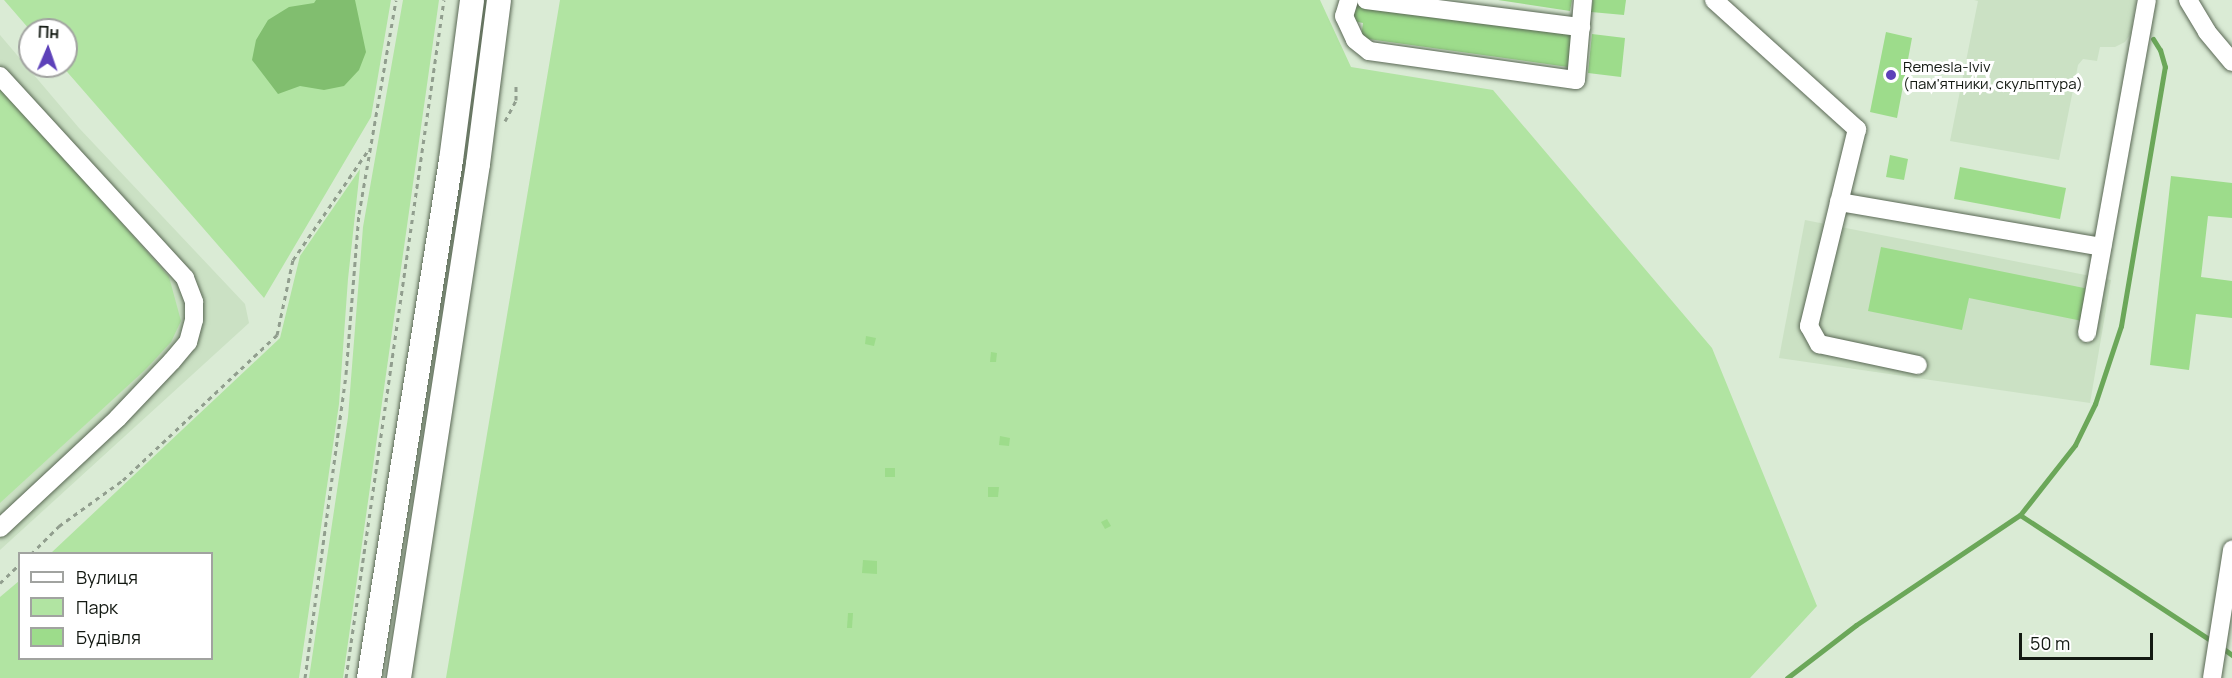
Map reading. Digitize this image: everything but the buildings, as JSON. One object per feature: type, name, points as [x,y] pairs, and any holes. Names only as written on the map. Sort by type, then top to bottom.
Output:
[{"type":"main road","points":[[369,678],[451,160],[472,0]]},
{"type":"main road","points":[[399,678],[478,164],[499,0]]},
{"type":"lane","points":[[1348,0],[1344,16],[1355,40],[1369,51],[1576,80],[1583,0]]},
{"type":"lane","points":[[1366,0],[1581,27]]},
{"type":"lane","points":[[1714,0],[1857,129],[1809,326],[1820,344],[1918,365]]},
{"type":"lane","points":[[2087,333],[2147,0]]},
{"type":"lane","points":[[2188,0],[2207,32],[2232,62]]},
{"type":"lane","points":[[0,76],[185,278],[194,302],[194,320],[188,342],[172,361],[118,418],[0,528]]},
{"type":"lane","points":[[1839,202],[2102,247]]},
{"type":"lane","points":[[2212,678],[2232,550]]},
{"type":"path","points":[[305,678],[331,499],[346,374],[359,214],[396,0]]},
{"type":"path","points":[[346,678],[444,0]]},
{"type":"path","points":[[33,552],[59,526],[123,480],[277,335],[292,260],[370,148]]},
{"type":"path","points":[[0,583],[18,566]]},
{"type":"shaded area","points":[[1974,0],[2136,0],[2131,33],[2125,42],[2115,47],[2100,47],[2097,61],[2083,59],[2078,65],[2059,160],[1950,141],[1978,1]]},
{"type":"shaded area","points":[[0,35],[18,56],[18,78],[37,78],[79,128],[245,304],[249,323],[0,550]]},
{"type":"shaded area","points":[[1805,220],[2111,280],[2090,403],[1779,358]]},
{"type":"green space","points":[[4,0],[391,0],[371,117],[264,298],[72,78],[78,78],[78,18],[20,18]]},
{"type":"green space","points":[[316,0],[355,0],[366,52],[359,70],[344,86],[324,90],[300,86],[278,94],[252,60],[256,40],[268,20],[289,7],[314,3]]},
{"type":"green space","points":[[403,0],[439,0],[343,678],[309,678],[348,417],[363,227]]},
{"type":"green space","points":[[560,0],[1320,0],[1351,67],[1493,90],[1712,348],[1817,606],[1750,678],[446,678]]},
{"type":"green space","points":[[0,84],[169,277],[181,321],[171,342],[146,369],[0,503]]},
{"type":"green space","points":[[360,169],[348,279],[339,404],[299,678],[0,678],[0,597],[18,582],[18,660],[213,660],[213,552],[52,552],[280,338],[300,256]]},
{"type":"waterway","points":[[1787,678],[1856,625],[2020,515],[2075,445],[2095,404],[2121,326],[2165,67],[2160,50],[2153,39]]},
{"type":"waterway","points":[[2020,515],[2213,642]]},
{"type":"waterway","points":[[2221,647],[2232,655]]},
{"type":"place","name":"Remesla-lviv (пам'ятники, скульптура)","points":[[1891,75]]}]
